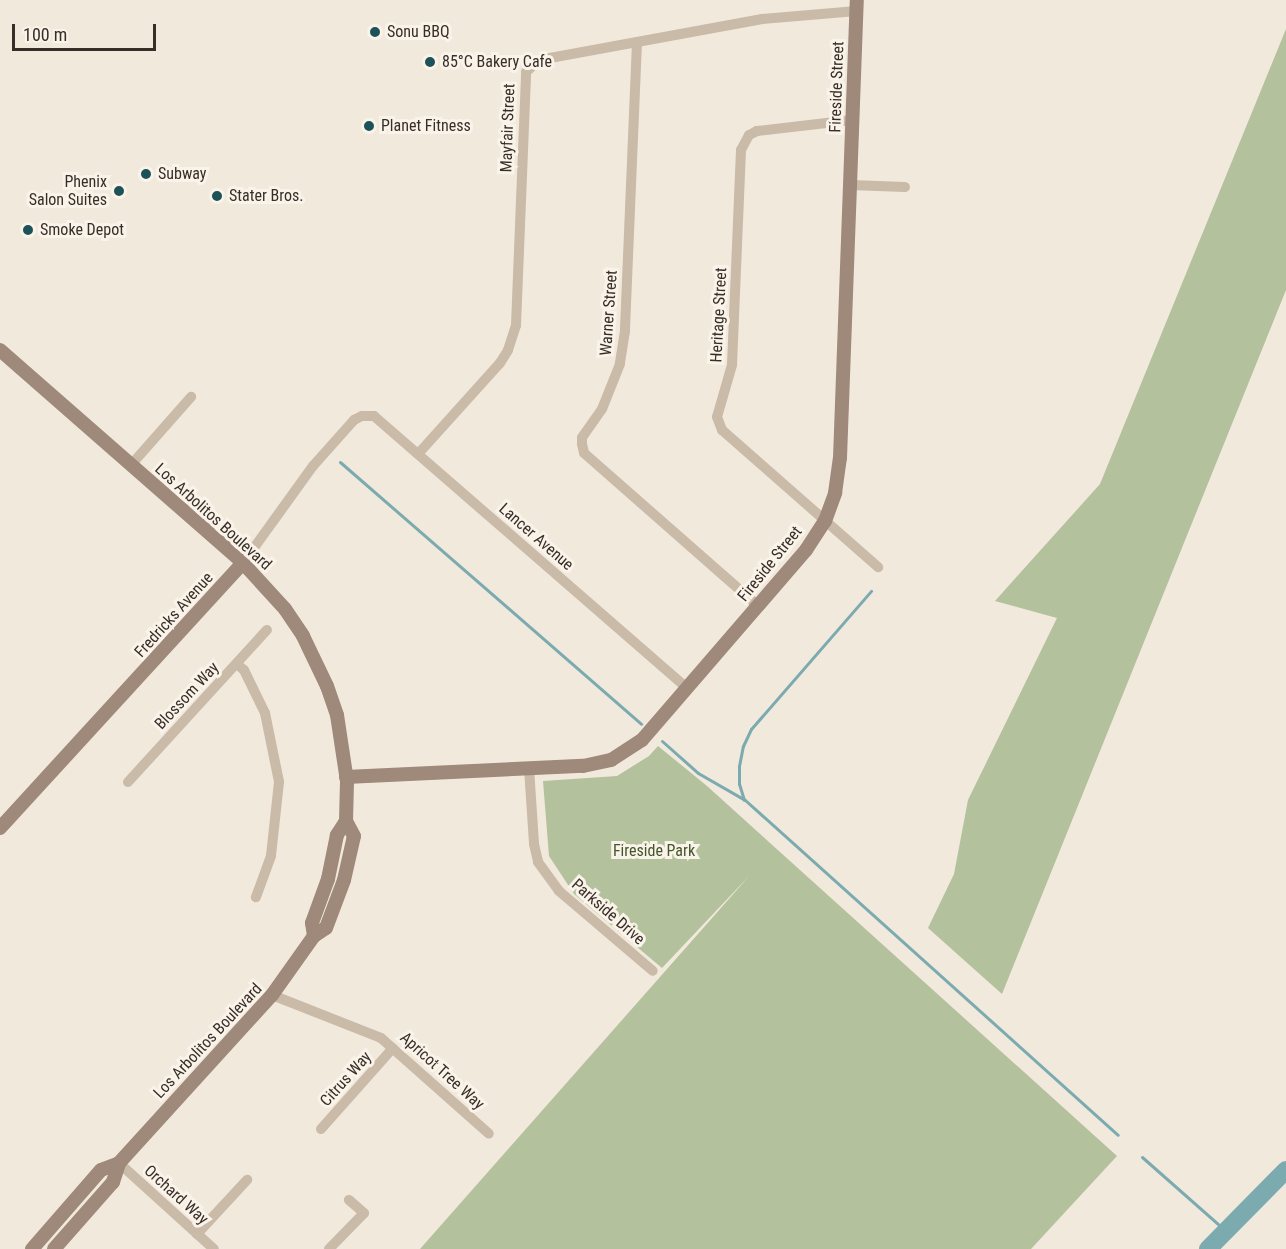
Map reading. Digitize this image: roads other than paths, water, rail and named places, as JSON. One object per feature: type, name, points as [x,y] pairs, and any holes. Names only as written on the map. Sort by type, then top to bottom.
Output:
[{"type":"street","name":"Mayfair Street","points":[[418,454],[500,363],[508,350],[516,325],[526,72],[539,60],[762,19],[857,5]]},
{"type":"street","name":"Fireside Street","points":[[346,777],[583,766],[611,760],[642,740],[806,550],[825,521],[835,493],[840,458],[857,5]]},
{"type":"street","name":"Warner Street","points":[[637,42],[625,331],[620,364],[602,409],[582,438],[582,444],[584,453],[758,606]]},
{"type":"street","name":"Heritage Street","points":[[852,120],[757,130],[749,135],[741,150],[732,365],[717,417],[722,430],[878,567]]},
{"type":"street","points":[[850,185],[904,187]]},
{"type":"street","name":"Los Arbolitos Boulevard","points":[[0,350],[243,563],[286,610],[303,636],[327,686],[337,715],[346,777],[346,821],[338,835],[328,879],[312,923],[314,936],[272,995],[119,1163],[113,1182],[54,1249]]},
{"type":"street","points":[[131,465],[191,397]]},
{"type":"street","name":"Lancer Avenue","points":[[362,416],[374,416],[687,688]]},
{"type":"street","name":"Fredricks Avenue","points":[[0,828],[243,563],[313,466],[354,420],[362,416]]},
{"type":"street","name":"Blossom Way","points":[[128,782],[267,630]]},
{"type":"street","points":[[237,663],[244,670],[265,713],[279,782],[271,856],[256,897]]},
{"type":"street","name":"Parkside Drive","points":[[529,768],[534,844],[538,862],[559,891],[653,972]]},
{"type":"street","name":"Apricot Tree Way","points":[[272,995],[381,1038],[489,1134]]},
{"type":"street","name":"Citrus Way","points":[[321,1129],[393,1048]]},
{"type":"street","name":"Los Arbolitos Boulevard","points":[[32,1249],[101,1170],[119,1163]]},
{"type":"street","name":"Orchard Way","points":[[119,1163],[214,1249]]},
{"type":"street","points":[[196,1234],[247,1180]]},
{"type":"street","points":[[329,1249],[364,1213],[349,1200]]},
{"type":"waterway","points":[[340,462],[641,724]]},
{"type":"waterway","points":[[744,800],[739,784],[739,766],[743,746],[751,729],[871,591]]},
{"type":"waterway","points":[[662,741],[698,773],[745,800],[1118,1135]]},
{"type":"waterway","points":[[1142,1157],[1226,1231]]},
{"type":"waterway","points":[[1208,1249],[1286,1170]]},
{"type":"place","name":"Sonu BBQ","points":[[375,32]]},
{"type":"place","name":"85°C Bakery Cafe","points":[[430,62]]},
{"type":"place","name":"Planet Fitness","points":[[369,126]]},
{"type":"place","name":"Subway","points":[[146,174]]},
{"type":"place","name":"Phenix Salon Suites","points":[[119,191]]},
{"type":"place","name":"Stater Bros.","points":[[217,196]]},
{"type":"place","name":"Smoke Depot","points":[[28,230]]},
{"type":"park label","name":"Fireside Park","points":[[654,851]]}]
